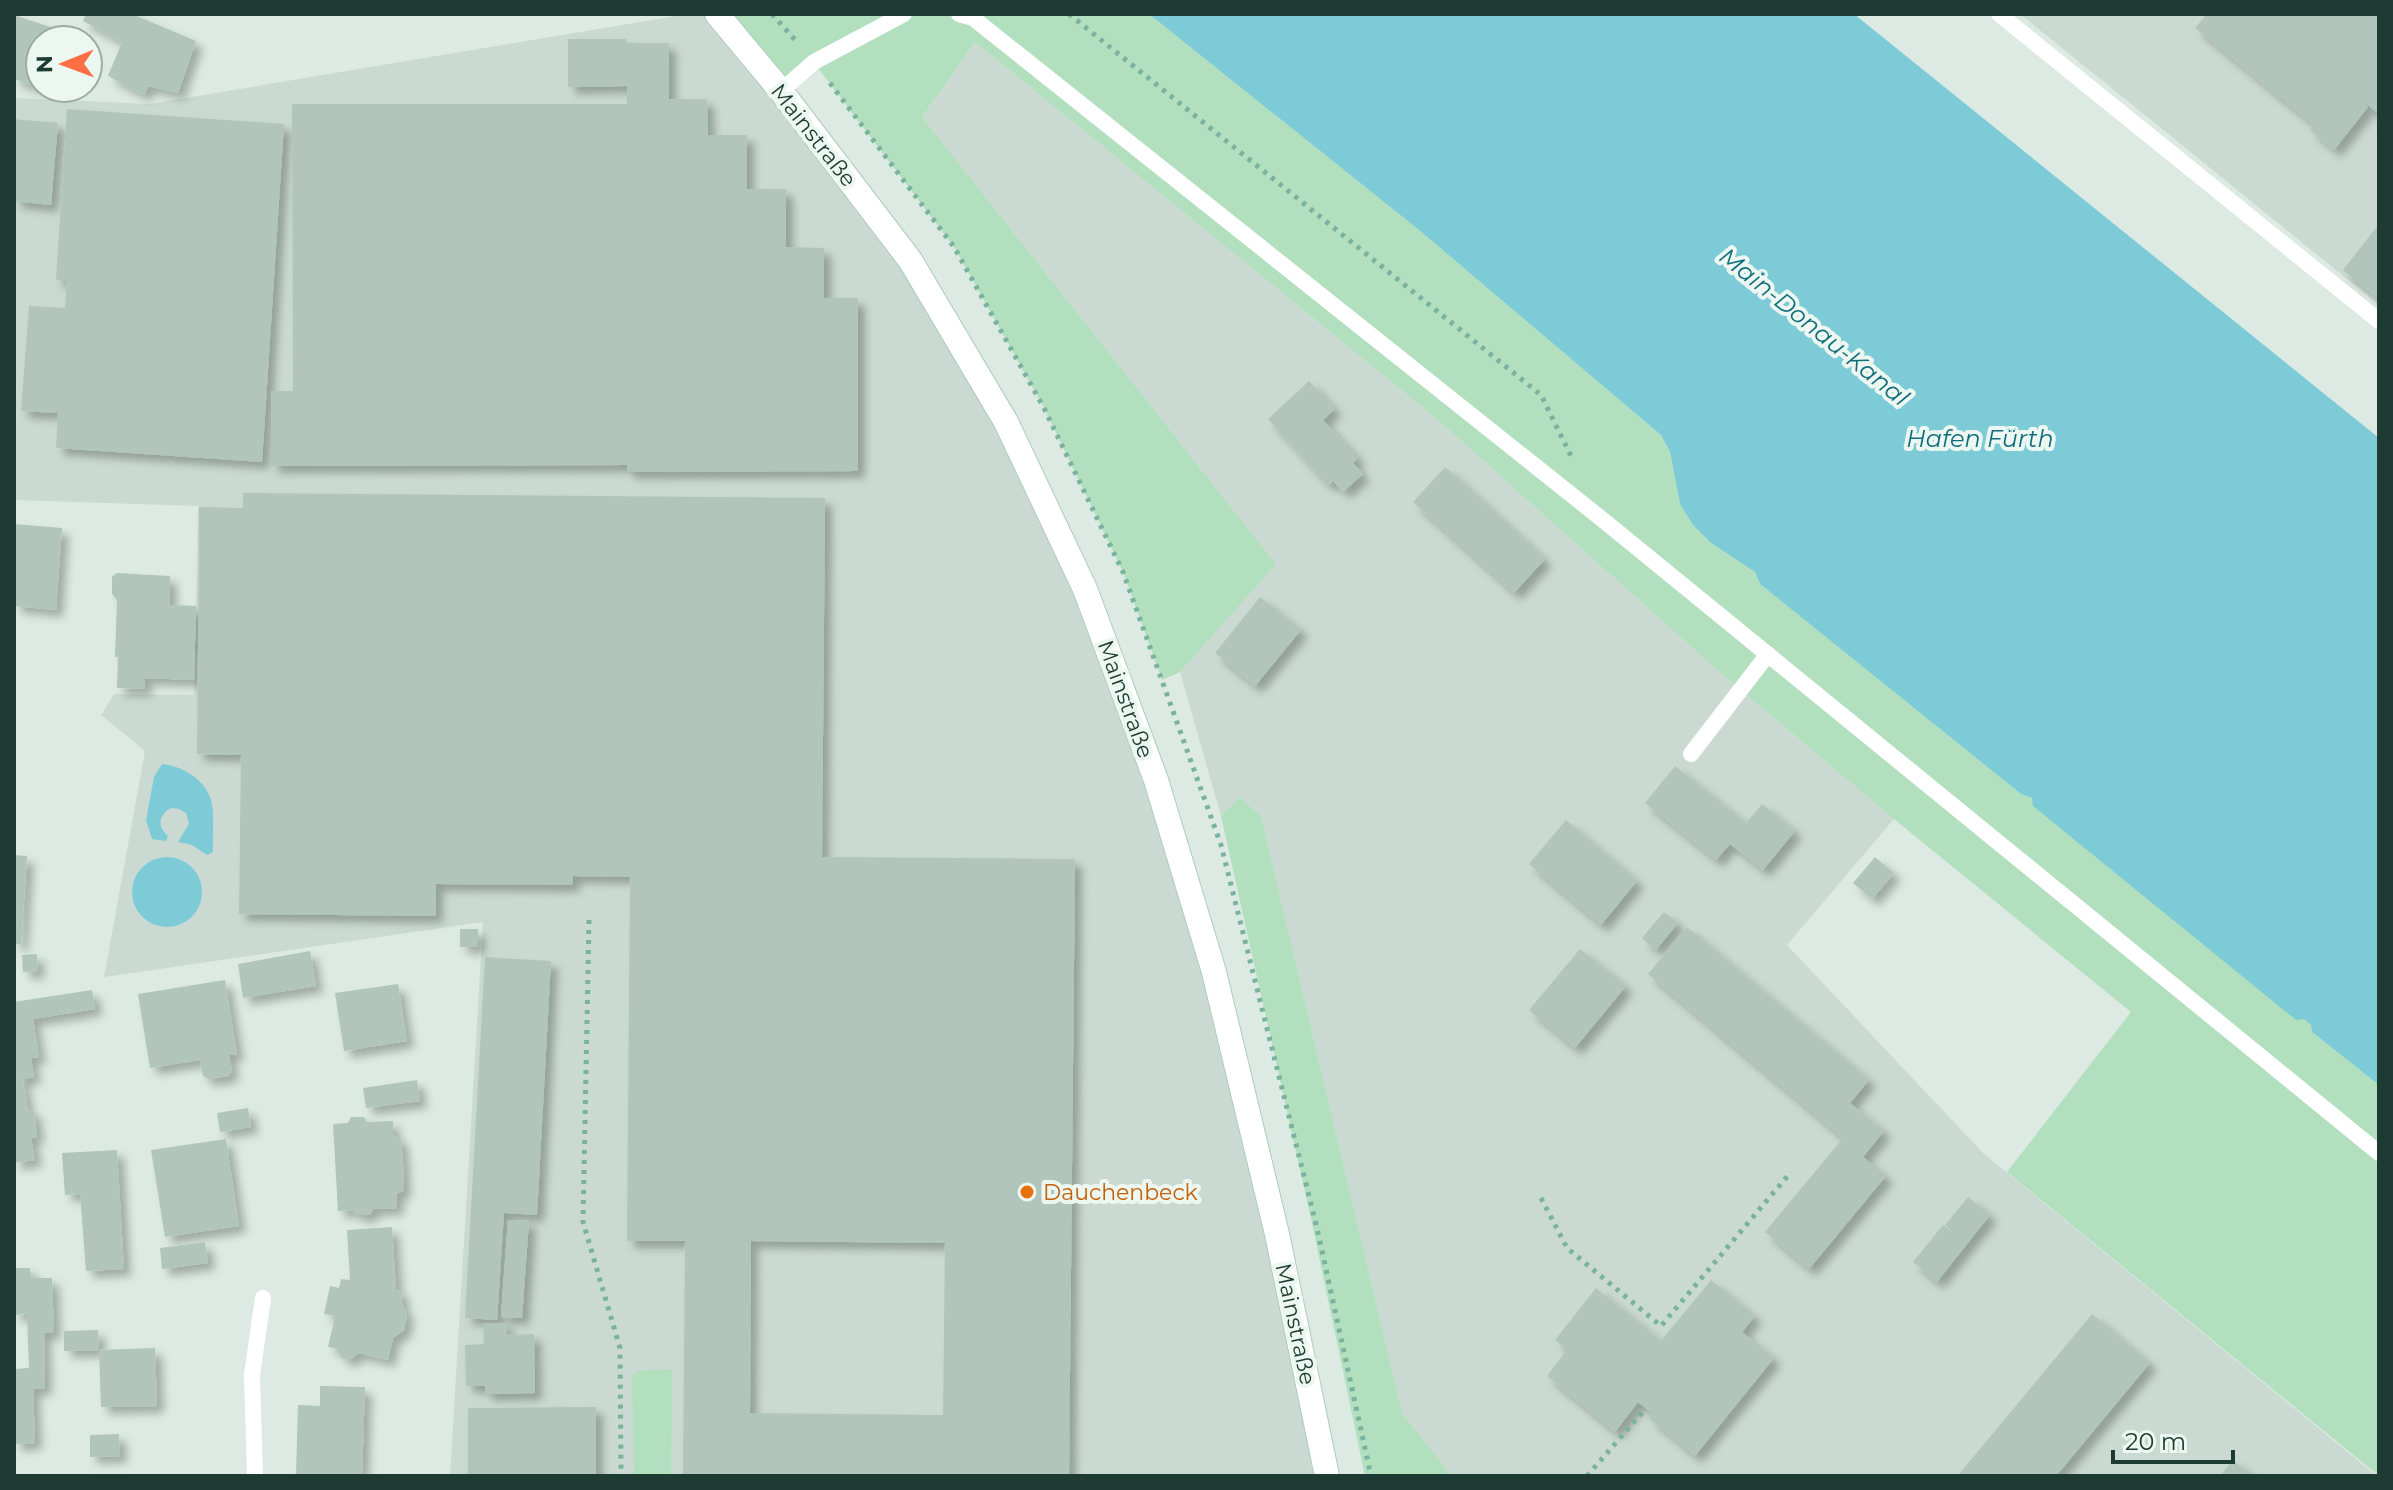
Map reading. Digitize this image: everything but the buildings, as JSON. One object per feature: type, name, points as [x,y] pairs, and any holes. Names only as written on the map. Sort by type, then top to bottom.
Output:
[{"type":"main road","name":"Mainstraße","points":[[717,14],[781,91],[910,260],[1006,422],[1085,589],[1156,780],[1214,972],[1280,1248],[1327,1476]]},
{"type":"lane","points":[[781,91],[814,62],[904,14]]},
{"type":"lane","points":[[959,14],[973,18],[1768,654],[2379,1153]]},
{"type":"lane","points":[[1999,14],[2379,321]]},
{"type":"lane","points":[[1691,754],[1768,654]]},
{"type":"lane","points":[[255,1476],[252,1375],[263,1298]]},
{"type":"path","points":[[1069,14],[1541,395],[1576,465]]},
{"type":"path","points":[[589,920],[583,1222],[620,1348],[621,1476]]},
{"type":"path","points":[[1541,1198],[1567,1248],[1661,1326],[1791,1172]]},
{"type":"path","points":[[1587,1476],[1646,1408]]},
{"type":"shaded area","points":[[688,14],[717,14],[781,91],[1006,422],[1156,780],[1327,1476],[450,1476],[483,922],[104,977],[145,751],[101,715],[114,694],[194,695],[198,506],[14,500],[14,98],[24,98],[24,104],[150,104]]},
{"type":"shaded area","points":[[2020,14],[2379,14],[2379,305],[2156,124]]},
{"type":"shaded area","points":[[975,42],[1438,420],[1716,669],[1894,819],[1787,945],[1983,1153],[2377,1476],[1452,1476],[1402,1413],[1261,816],[1240,797],[1221,816],[1180,672],[1275,563],[922,117]]},
{"type":"green space","points":[[717,14],[1149,14],[1419,230],[1661,435],[1670,452],[1680,504],[1693,525],[1711,543],[1755,572],[1760,584],[2021,794],[2032,798],[2311,1025],[2312,1032],[2379,1085],[2379,1476],[2007,1172],[2131,1012],[1716,669],[1438,420],[975,42],[922,117],[1276,564],[1180,672],[1162,680],[1123,572],[1044,408],[954,247],[814,63],[781,91]]},
{"type":"green space","points":[[1240,797],[1261,816],[1402,1413],[1452,1476],[1365,1476],[1221,816]]},
{"type":"green space","points":[[672,1369],[671,1476],[634,1476],[632,1374]]},
{"type":"water","name":"Hafen Fürth","points":[[1149,14],[1854,14],[2379,438],[2379,1085],[2312,1032],[2311,1025],[2304,1019],[2296,1020],[2033,806],[2032,798],[2021,794],[1760,584],[1755,572],[1711,543],[1693,525],[1680,504],[1670,452],[1661,435],[1419,230]]},
{"type":"water","points":[[162,764],[192,775],[204,786],[213,812],[213,852],[207,855],[192,845],[178,842],[189,824],[186,813],[179,809],[171,808],[161,818],[162,829],[168,836],[166,841],[152,839],[146,820],[154,777]]},
{"type":"water","points":[[167,857],[186,863],[196,873],[202,892],[196,911],[186,921],[167,927],[148,921],[138,911],[132,892],[138,873],[148,863]]},
{"type":"place","name":"Dauchenbeck","points":[[1027,1192]]},
{"type":"water label","name":"Main-Donau-Kanal","points":[[1814,327]]}]
